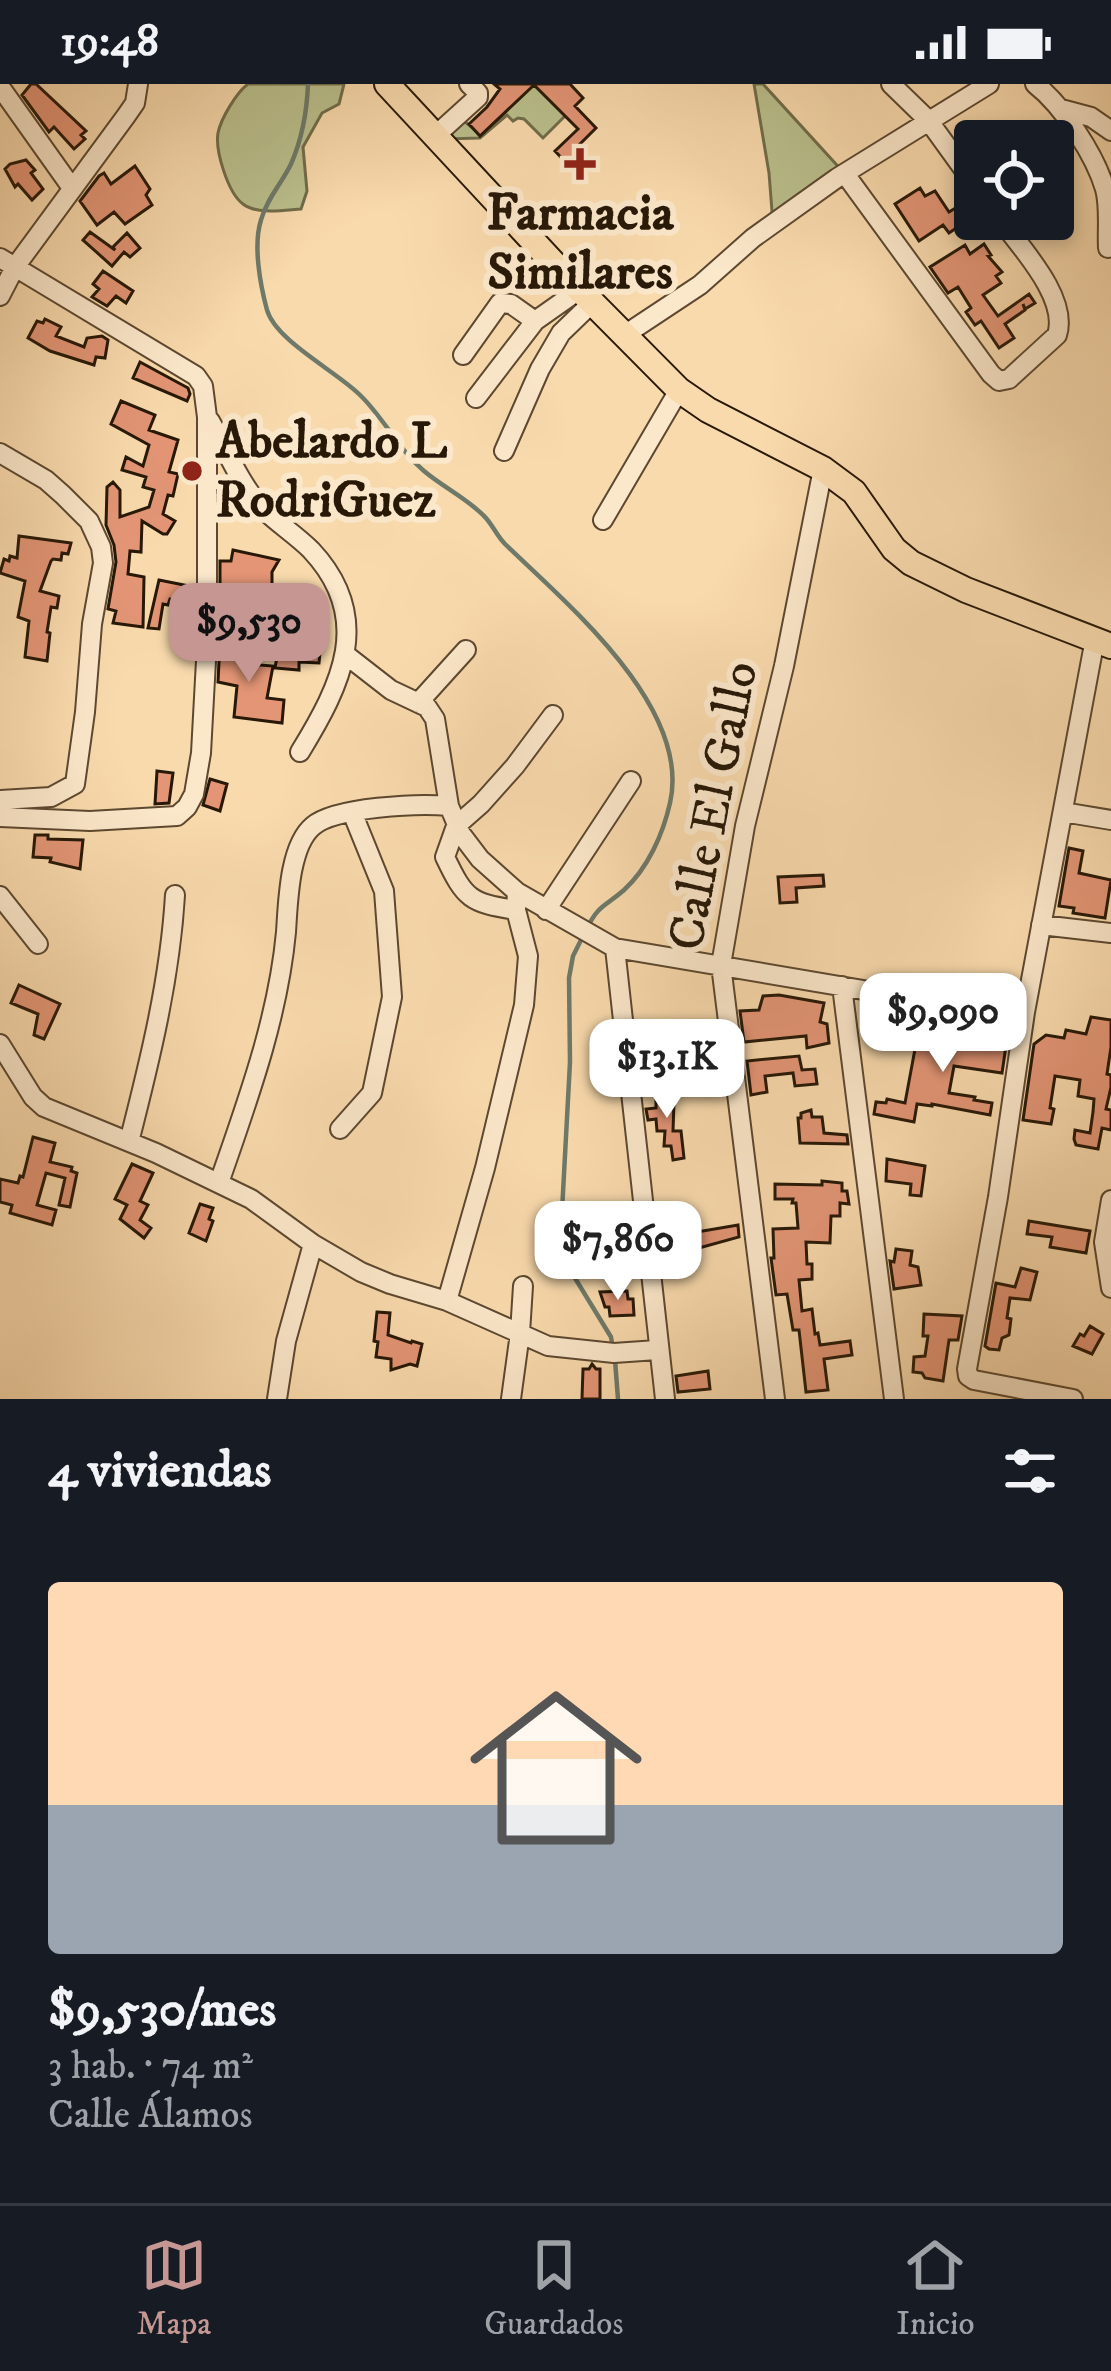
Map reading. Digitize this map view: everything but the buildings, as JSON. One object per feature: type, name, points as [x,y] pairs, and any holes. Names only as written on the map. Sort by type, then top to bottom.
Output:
[{"type":"main road","points":[[394,88],[585,297],[680,390],[708,410],[823,469],[854,492],[894,549],[910,563],[966,590],[1103,642]]},
{"type":"street","points":[[0,296],[8,263],[126,116],[135,103],[138,84]]},
{"type":"street","points":[[435,136],[478,97],[469,84]]},
{"type":"street","points":[[892,84],[928,120],[954,156]]},
{"type":"street","points":[[623,336],[700,285],[753,238],[845,174],[989,84]]},
{"type":"street","points":[[1035,84],[1075,128],[1109,188],[1108,248]]},
{"type":"street","points":[[5,90],[72,188]]},
{"type":"street","points":[[1061,109],[1091,117],[1111,130]]},
{"type":"street","points":[[845,174],[1000,381],[1009,379],[1057,335],[1060,326],[1055,299],[1014,240]]},
{"type":"street","points":[[0,817],[90,821],[177,816],[194,794],[201,754],[207,642],[203,386],[196,376],[8,263]]},
{"type":"street","points":[[476,398],[535,322],[585,297]]},
{"type":"street","points":[[504,451],[540,369],[585,297]]},
{"type":"street","points":[[463,356],[500,303],[511,304],[535,322]]},
{"type":"street","points":[[603,520],[680,390]]},
{"type":"street","points":[[207,417],[262,507],[310,550],[336,587],[344,612],[346,655],[329,704],[300,752]]},
{"type":"street","points":[[0,453],[46,480],[88,521],[104,563],[92,624],[75,784],[51,796],[0,800]]},
{"type":"street","name":"Calle El Gallo","points":[[775,1399],[722,965],[745,826],[784,666],[823,469]]},
{"type":"street","points":[[1073,1399],[974,1380],[967,1369],[1041,925],[1103,642]]},
{"type":"street","points":[[418,703],[466,650]]},
{"type":"street","points":[[346,655],[391,690],[427,707],[435,718],[455,826],[516,902],[528,956],[524,1005],[447,1301]]},
{"type":"street","points":[[553,716],[515,766],[455,826],[445,857],[461,890],[483,905],[516,902],[546,910],[615,948],[1025,1012]]},
{"type":"street","points":[[546,910],[631,781]]},
{"type":"street","points":[[219,1184],[252,1088],[282,970],[298,848],[314,825],[352,812],[449,806]]},
{"type":"street","points":[[340,1129],[372,1093],[392,997],[384,890],[352,812]]},
{"type":"street","points":[[1063,812],[1111,820]]},
{"type":"street","points":[[129,1142],[164,991],[175,895]]},
{"type":"street","points":[[0,896],[38,944]]},
{"type":"street","points":[[1041,925],[1111,933]]},
{"type":"street","points":[[615,948],[665,1399]]},
{"type":"street","points":[[842,986],[894,1399]]},
{"type":"street","points":[[0,1044],[44,1107],[251,1199],[361,1272],[447,1301],[548,1346],[614,1353],[657,1350]]},
{"type":"street","points":[[1110,1287],[1104,1242],[1111,1201]]},
{"type":"street","points":[[277,1399],[286,1342],[313,1244]]},
{"type":"street","points":[[511,1399],[523,1286]]},
{"type":"green space","points":[[248,84],[344,84],[339,104],[322,113],[303,147],[307,191],[301,209],[256,210],[237,199],[228,181],[218,133],[230,106]]},
{"type":"green space","points":[[525,84],[549,84],[565,116],[543,138],[524,119],[513,121],[507,115],[480,138],[446,139],[464,121],[481,135],[523,95]]},
{"type":"green space","points":[[754,84],[763,84],[845,174],[773,224],[769,173]]},
{"type":"waterway","points":[[308,84],[295,154],[259,230],[260,277],[273,322],[360,395],[415,462],[483,515],[505,544],[590,627],[644,694],[662,730],[672,767],[663,827],[640,871],[587,928]]},
{"type":"waterway","points":[[582,938],[569,978],[570,1062],[561,1230],[567,1265],[611,1337],[613,1349]]},
{"type":"waterway","points":[[615,1360],[618,1399]]},
{"type":"place","name":"Farmacia Similares","points":[[580,164]]},
{"type":"place","name":"Abelardo L RodriGuez","points":[[192,471]]}]
